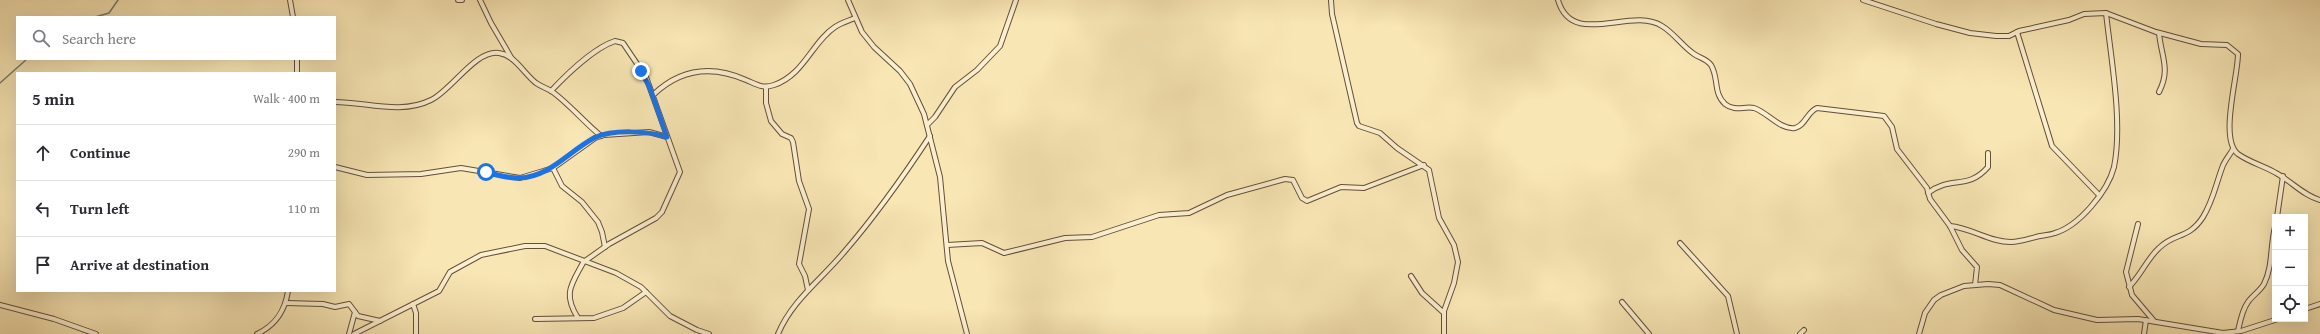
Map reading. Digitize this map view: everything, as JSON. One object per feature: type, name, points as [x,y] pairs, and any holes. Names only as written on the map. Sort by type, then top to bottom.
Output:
[{"type":"street","points":[[290,0],[293,16]]},
{"type":"street","points":[[480,0],[490,23],[513,61]]},
{"type":"street","points":[[848,0],[855,18],[874,48],[900,71],[910,84],[927,125],[940,177],[953,286],[967,334]]},
{"type":"street","points":[[927,125],[935,117],[955,88],[977,70],[1000,46],[1016,0]]},
{"type":"street","points":[[1331,0],[1332,14],[1357,123],[1359,126],[1380,133],[1396,148],[1424,165],[1429,170],[1432,178],[1439,218],[1454,245],[1458,262],[1454,283],[1446,302],[1444,313],[1444,334]]},
{"type":"street","points":[[1558,0],[1561,11],[1570,20],[1584,24],[1644,20],[1662,25],[1689,51],[1708,61],[1713,69],[1717,93],[1729,107],[1738,109],[1755,109],[1785,126],[1793,128],[1798,127],[1812,111],[1817,108],[1884,116],[1892,127],[1897,149],[1950,226],[1962,250],[1977,267],[1975,285]]},
{"type":"street","points":[[1863,0],[1970,33],[2009,36],[2017,32],[2069,20],[2084,14],[2106,13],[2159,33],[2201,44],[2227,45],[2237,51],[2237,75],[2229,127],[2230,143],[2233,149],[2244,158],[2283,176],[2304,192],[2320,200]]},
{"type":"street","points":[[1950,226],[1965,228],[1999,242],[2013,242],[2056,233],[2066,228],[2092,206],[2113,168],[2117,146],[2106,13]]},
{"type":"street","points":[[653,95],[670,81],[685,74],[702,70],[718,72],[746,80],[756,86],[766,87],[784,80],[800,67],[819,43],[835,27],[855,18]]},
{"type":"street","points":[[2017,32],[2052,146],[2099,195]]},
{"type":"street","points":[[2159,33],[2166,63],[2164,80],[2159,92]]},
{"type":"street","points":[[551,91],[582,63],[611,43],[619,41],[623,43],[646,78],[680,172],[662,212],[656,218],[605,247],[585,261],[570,288],[570,304],[578,318]]},
{"type":"street","points":[[336,102],[396,107],[419,105],[439,96],[475,62],[490,53],[501,53],[513,61],[536,83],[551,91],[602,136]]},
{"type":"street","points":[[297,60],[297,72]]},
{"type":"street","points":[[766,87],[768,114],[777,128],[793,142],[798,181],[808,203],[809,216],[799,264],[805,276],[808,290]]},
{"type":"street","points":[[336,167],[367,176],[421,174],[461,168],[520,178],[553,168],[594,138],[649,132],[667,137]]},
{"type":"street","points":[[778,334],[797,301],[832,267],[883,205],[930,136]]},
{"type":"street","points":[[2129,287],[2140,275],[2158,248],[2171,240],[2190,232],[2203,217],[2211,202],[2222,166],[2233,149]]},
{"type":"street","points":[[1928,193],[1936,187],[1948,182],[1962,183],[1974,180],[1988,168],[1988,153]]},
{"type":"street","points":[[947,245],[982,244],[1004,253],[1065,238],[1092,237],[1159,215],[1189,213],[1227,195],[1285,179],[1293,180],[1302,198],[1307,201],[1341,187],[1364,188],[1424,165]]},
{"type":"street","points":[[553,168],[562,186],[582,202],[598,222],[605,247]]},
{"type":"street","points":[[2277,214],[2283,176]]},
{"type":"street","points":[[2138,224],[2126,265],[2129,287],[2132,295],[2154,321]]},
{"type":"street","points":[[2238,331],[2246,306],[2263,284],[2270,267],[2272,239]]},
{"type":"street","points":[[1680,243],[1728,296],[1737,334]]},
{"type":"street","points":[[354,334],[440,291],[450,272],[480,255],[524,246],[545,246],[616,273],[646,292],[670,316],[697,330],[709,334]]},
{"type":"street","points":[[1411,276],[1422,293],[1444,313]]},
{"type":"street","points":[[1919,334],[1926,313],[1934,300],[1954,289],[1975,285],[2000,285],[2054,310],[2097,320],[2116,318],[2146,320],[2223,333],[2238,331],[2272,321]]},
{"type":"street","points":[[257,334],[274,323],[286,303],[288,292]]},
{"type":"street","points":[[535,319],[594,318],[623,308],[646,292]]},
{"type":"street","points":[[1622,302],[1649,334]]},
{"type":"street","points":[[286,303],[323,304],[335,307],[349,304],[355,312],[364,319],[381,321]]},
{"type":"street","points":[[413,304],[416,313],[416,334]]},
{"type":"street","points":[[2308,308],[2320,304]]},
{"type":"street","points":[[0,305],[54,319],[96,334]]},
{"type":"street","points":[[349,334],[355,312]]},
{"type":"street","points":[[2144,334],[2146,320]]},
{"type":"street","points":[[1800,334],[1804,330]]},
{"type":"waterway","points":[[98,16],[109,13],[118,0]]},
{"type":"waterway","points":[[0,83],[26,60]]},
{"type":"route","points":[[486,172],[520,178],[534,175],[553,168],[594,138],[604,135],[649,132],[667,137],[650,88],[641,71]]}]
